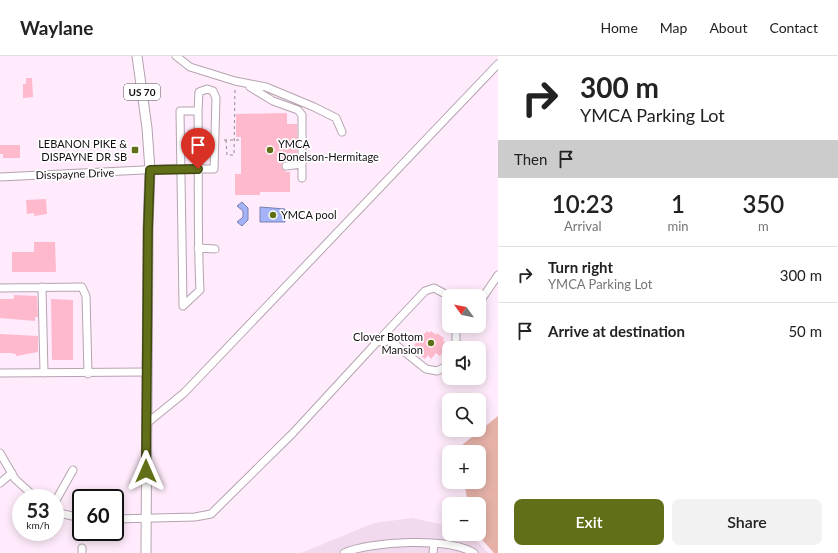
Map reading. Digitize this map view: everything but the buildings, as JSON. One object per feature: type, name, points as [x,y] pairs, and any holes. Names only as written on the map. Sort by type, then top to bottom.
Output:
[{"type":"main road","name":"US 70","points":[[137,56],[147,128],[150,170],[148,228],[146,553]]},
{"type":"street","points":[[176,56],[190,67],[255,88],[273,101],[298,110],[302,115],[302,178]]},
{"type":"street","points":[[146,424],[184,393],[498,64]]},
{"type":"street","points":[[235,81],[266,87],[314,107],[336,118],[342,132]]},
{"type":"street","name":"Disspayne Drive","points":[[0,177],[150,170],[214,169],[216,98],[215,93],[211,89],[200,92],[198,111]]},
{"type":"street","points":[[180,111],[198,111],[198,248],[200,290],[184,306],[180,111]]},
{"type":"street","points":[[286,166],[302,164]]},
{"type":"street","points":[[198,248],[215,249]]},
{"type":"street","points":[[486,293],[498,276]]},
{"type":"street","points":[[42,287],[44,373]]},
{"type":"street","points":[[0,288],[82,287],[85,291],[88,374]]},
{"type":"street","points":[[124,519],[195,517],[211,514],[293,433],[426,291],[434,288],[442,292]]},
{"type":"street","points":[[377,342],[391,341],[426,369],[437,371],[442,368]]},
{"type":"street","points":[[0,373],[88,374],[147,372]]},
{"type":"street","points":[[0,453],[15,479],[26,489]]},
{"type":"street","points":[[62,489],[73,470]]},
{"type":"street","points":[[0,483],[12,474]]},
{"type":"street","points":[[344,553],[366,546],[380,544],[434,544],[459,547],[474,553]]},
{"type":"street","points":[[433,553],[434,544]]},
{"type":"path","points":[[235,81],[235,140],[234,155],[227,155],[225,140],[235,140],[241,140]]},
{"type":"shaded area","points":[[498,416],[498,553],[494,553],[483,541],[486,541],[486,497],[467,497],[465,489],[486,489],[486,445],[462,445],[472,437],[486,437],[486,426]]},
{"type":"shaded area","points":[[412,518],[442,524],[442,541],[477,541],[488,553],[301,553],[374,523]]},
{"type":"water","points":[[242,202],[248,208],[248,220],[242,226],[237,222],[243,217],[243,211],[237,206]]},
{"type":"water","name":"YMCA pool","points":[[260,207],[285,209],[285,222],[260,222]]},
{"type":"place","name":"LEBANON PIKE & DISPAYNE DR SB","points":[[135,150]]},
{"type":"place","name":"YMCA Donelson-Hermitage","points":[[270,150]]},
{"type":"place","name":"YMCA pool","points":[[273,215]]},
{"type":"place","name":"Clover Bottom Mansion","points":[[431,343]]},
{"type":"route","points":[[146,471],[148,228],[150,170],[198,169]]}]
